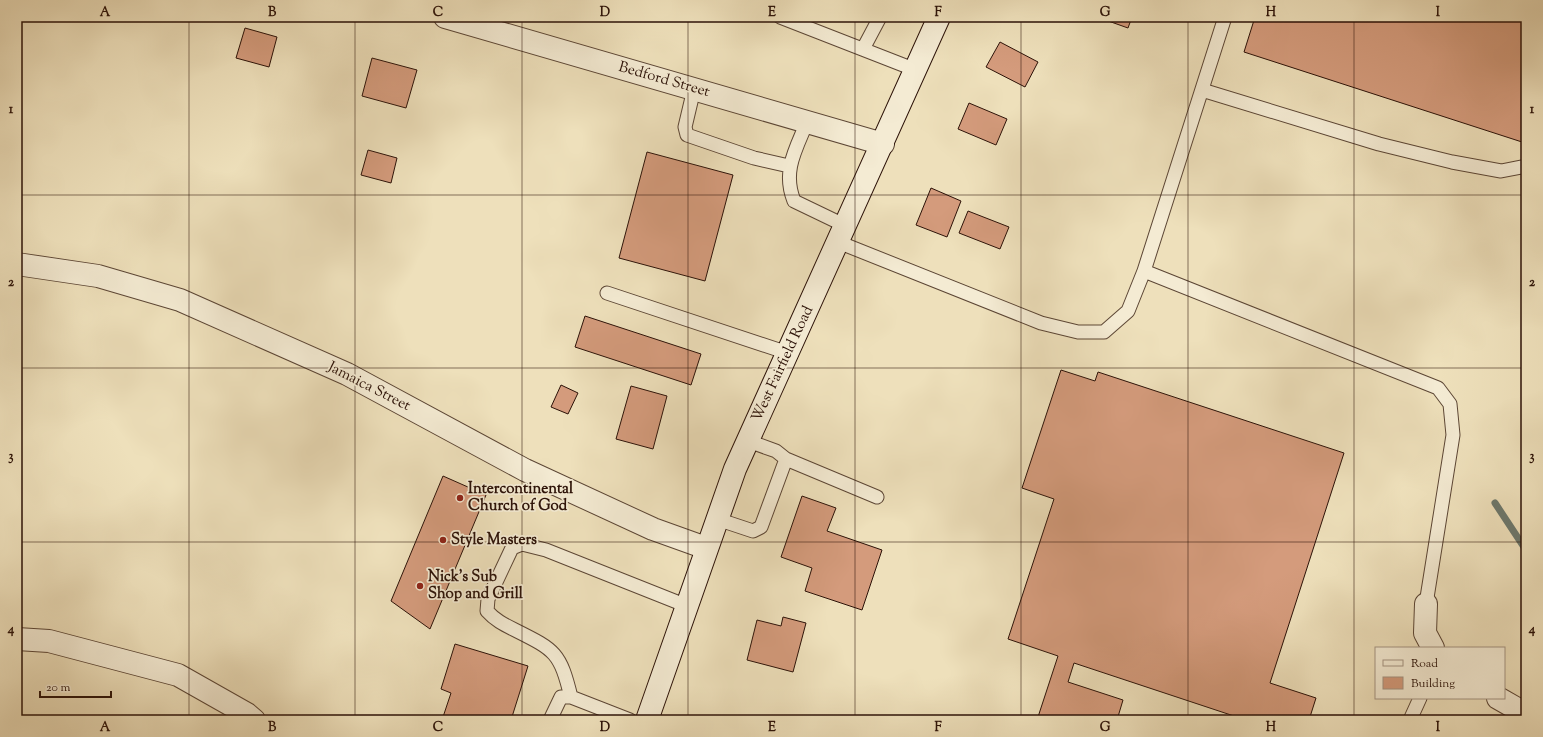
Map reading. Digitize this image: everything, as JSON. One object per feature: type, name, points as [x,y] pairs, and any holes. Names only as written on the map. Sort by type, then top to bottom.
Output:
[{"type":"street","name":"Bedford Street","points":[[445,17],[883,144]]},
{"type":"street","name":"West Fairfield Road","points":[[647,720],[706,548],[735,469],[883,144],[939,17]]},
{"type":"street","name":"Jamaica Street","points":[[17,264],[98,276],[180,300],[347,374],[525,470],[653,529],[706,548]]},
{"type":"street","points":[[1426,604],[1425,633],[1432,647]]},
{"type":"street","points":[[17,639],[49,641],[178,675],[247,714],[254,720]]},
{"type":"street","points":[[1500,699],[1526,714]]},
{"type":"lane","points":[[780,17],[916,70]]},
{"type":"lane","points":[[863,49],[880,17]]},
{"type":"lane","points":[[807,122],[789,166],[789,190],[794,201],[842,234],[1041,323],[1078,332],[1104,332],[1128,311],[1144,271],[1225,17]]},
{"type":"lane","points":[[694,89],[685,127],[687,135],[754,158],[789,166]]},
{"type":"lane","points":[[1202,90],[1379,144],[1452,162],[1501,171],[1526,166]]},
{"type":"lane","points":[[1144,271],[1438,388],[1450,404],[1453,436],[1426,604]]},
{"type":"lane","points":[[607,294],[788,353]]},
{"type":"lane","points":[[748,441],[776,451],[786,459],[877,496]]},
{"type":"lane","points":[[717,519],[753,531],[761,527],[786,459]]},
{"type":"lane","points":[[571,697],[566,677],[555,654],[546,645],[496,620],[487,610],[488,599],[512,548],[522,544],[546,550],[687,606]]},
{"type":"lane","points":[[550,720],[561,697],[571,697],[630,720]]},
{"type":"lane","points":[[1410,720],[1420,699]]},
{"type":"building","points":[[1097,17],[1132,17],[1128,28]]},
{"type":"building","points":[[1255,17],[1526,17],[1526,129],[1522,142],[1244,52]]},
{"type":"building","points":[[245,28],[277,37],[269,67],[236,58]]},
{"type":"building","points":[[1000,42],[1038,62],[1025,87],[986,67]]},
{"type":"building","points":[[372,58],[417,70],[406,108],[362,96]]},
{"type":"building","points":[[969,103],[1007,119],[996,145],[958,129]]},
{"type":"building","points":[[368,150],[397,158],[391,183],[361,175]]},
{"type":"building","points":[[647,152],[733,175],[705,281],[619,258]]},
{"type":"building","points":[[931,188],[961,201],[947,237],[916,225]]},
{"type":"building","points":[[968,211],[1009,227],[1000,249],[959,233]]},
{"type":"building","points":[[585,316],[701,354],[691,385],[575,347]]},
{"type":"building","points":[[1061,370],[1095,381],[1098,372],[1344,453],[1270,683],[1316,698],[1309,720],[1246,720],[1074,663],[1068,682],[1123,700],[1117,720],[1037,720],[1058,656],[1008,639],[1054,499],[1022,488]]},
{"type":"building","points":[[561,385],[578,393],[568,414],[551,407]]},
{"type":"building","points":[[631,386],[667,396],[653,449],[616,439]]},
{"type":"building","points":[[443,476],[486,495],[430,629],[391,601]]},
{"type":"building","points":[[802,496],[836,508],[827,531],[882,550],[862,610],[805,591],[812,568],[781,557]]},
{"type":"building","points":[[783,617],[806,623],[793,672],[747,660],[757,620],[781,626]]},
{"type":"building","points":[[455,644],[528,666],[511,720],[442,720],[451,693],[441,689]]},
{"type":"waterway","points":[[1495,503],[1526,550]]},
{"type":"place","name":"Intercontinental Church of God","points":[[460,498]]},
{"type":"place","name":"Style Masters","points":[[443,540]]},
{"type":"place","name":"Nick's Sub Shop and Grill","points":[[420,586]]}]
